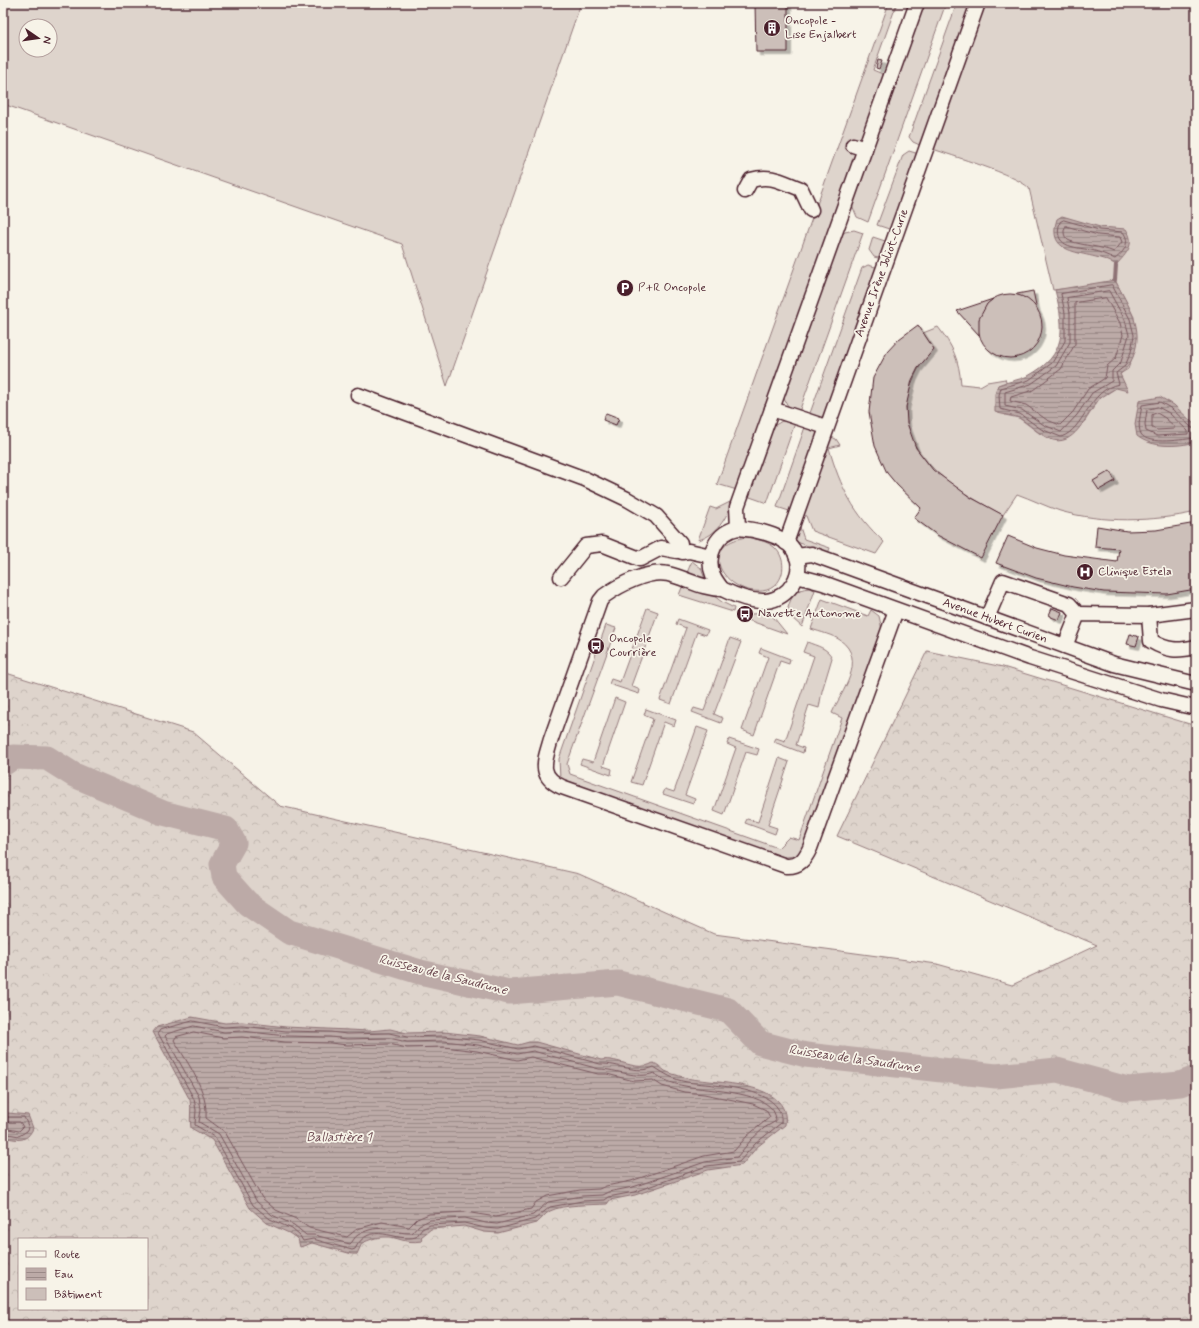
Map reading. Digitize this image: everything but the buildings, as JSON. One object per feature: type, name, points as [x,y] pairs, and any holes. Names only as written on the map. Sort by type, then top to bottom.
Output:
[{"type":"street","points":[[738,528],[737,507],[772,409],[859,147],[918,3]]},
{"type":"street","name":"Avenue Irène Joliot-Curie","points":[[786,543],[978,3]]},
{"type":"street","points":[[745,191],[751,180],[763,176],[770,177],[801,189],[811,210]]},
{"type":"street","points":[[358,395],[585,478],[627,499],[656,516],[683,548]]},
{"type":"street","points":[[772,409],[826,427]]},
{"type":"street","points":[[724,590],[713,575],[711,556],[716,541],[729,530],[738,528],[764,532],[786,543],[793,549],[799,564],[797,576],[790,589],[767,601],[760,601],[724,590],[711,589],[663,574],[646,576],[624,585],[604,596],[600,601],[551,739],[545,760],[545,770],[548,778],[562,787],[792,867],[802,862],[810,848],[896,610]]},
{"type":"street","points":[[561,577],[586,546],[602,544],[640,559],[661,548],[683,548],[711,556]]},
{"type":"street","name":"Avenue Hubert Curien","points":[[796,556],[812,554],[1114,664],[1196,684]]},
{"type":"street","points":[[797,576],[1030,658],[1161,700],[1196,708]]},
{"type":"street","points":[[987,618],[1003,581],[1069,604],[1078,614],[1149,615],[1196,609]]},
{"type":"street","points":[[1064,646],[1078,614]]},
{"type":"street","points":[[1149,615],[1151,641],[1163,648],[1181,650],[1196,647]]},
{"type":"green space","points":[[3,3],[581,3],[447,386],[402,244],[3,104]]},
{"type":"green space","points":[[889,3],[897,3],[873,70],[885,75],[737,490],[717,484]]},
{"type":"green space","points":[[924,3],[946,3],[868,222],[857,217],[852,205]]},
{"type":"green space","points":[[957,3],[973,3],[922,146],[913,142],[909,137]]},
{"type":"green space","points":[[982,3],[1196,3],[1196,322],[1193,332],[1196,334],[1196,512],[1163,518],[1128,520],[1093,518],[1060,511],[1017,494],[1003,515],[967,495],[950,483],[920,454],[911,437],[907,417],[908,396],[912,382],[918,370],[934,349],[923,333],[938,327],[948,341],[957,360],[961,384],[980,386],[987,382],[1005,379],[1006,382],[998,385],[1005,415],[1019,418],[1039,433],[1051,439],[1085,421],[1099,399],[1116,388],[1120,374],[1128,369],[1134,353],[1134,317],[1115,280],[1091,286],[1053,290],[1029,188],[1011,177],[997,171],[930,148]]},
{"type":"green space","points":[[909,151],[919,154],[892,230],[877,225],[903,155]]},
{"type":"green space","points":[[854,230],[863,233],[799,412],[789,408],[783,397],[841,235],[845,232]]},
{"type":"green space","points":[[873,237],[888,242],[882,259],[874,257],[869,250]]},
{"type":"green space","points":[[868,265],[879,268],[824,421],[809,416],[862,268]]},
{"type":"green space","points":[[782,421],[795,423],[767,503],[747,496],[772,427]]},
{"type":"green space","points":[[805,427],[820,432],[792,512],[777,507]]},
{"type":"green space","points":[[827,435],[836,439],[840,445],[829,448],[838,475],[849,499],[864,521],[884,542],[876,554],[812,531],[806,516],[800,513]]},
{"type":"green space","points":[[732,501],[724,520],[720,525],[710,535],[698,540],[710,507],[716,509]]},
{"type":"green space","points":[[796,523],[799,524],[804,539],[830,548],[828,553],[794,541]]},
{"type":"green space","points":[[746,537],[768,543],[774,547],[781,558],[783,564],[781,577],[773,587],[767,590],[753,591],[741,587],[730,580],[722,571],[719,561],[721,551],[729,543]]},
{"type":"green space","points":[[692,561],[701,568],[706,582],[686,575]]},
{"type":"green space","points":[[683,585],[714,596],[734,608],[733,612],[679,595]]},
{"type":"green space","points":[[809,588],[815,590],[802,627],[792,618],[788,608],[791,600],[797,592]]},
{"type":"green space","points":[[822,599],[868,616],[871,610],[879,616],[882,630],[802,850],[795,856],[778,858],[560,779],[559,759],[606,625],[616,628],[567,764],[570,774],[778,848],[789,837],[799,840],[842,718],[832,713],[846,686],[852,666],[852,657],[848,648],[840,640],[811,629]]},
{"type":"green space","points":[[647,608],[658,612],[631,686],[640,690],[639,694],[609,684],[611,679],[620,682]]},
{"type":"green space","points":[[770,613],[787,634],[748,620],[751,614]]},
{"type":"green space","points":[[678,619],[708,630],[706,635],[697,632],[671,704],[660,700],[686,628],[676,624]]},
{"type":"green space","points":[[730,638],[741,642],[714,714],[723,718],[721,723],[692,712],[694,708],[704,711]]},
{"type":"green space","points":[[807,642],[825,650],[832,658],[822,691],[819,708],[809,705],[796,745],[804,748],[803,753],[774,742],[776,738],[785,741],[814,656],[803,652]]},
{"type":"green space","points":[[761,648],[790,659],[789,664],[780,661],[754,735],[742,730],[768,657],[759,653]]},
{"type":"green space","points":[[927,651],[1003,667],[1196,726],[1196,1325],[3,1325],[3,672],[193,732],[280,806],[579,874],[714,934],[937,964],[1012,985],[1097,945],[837,836]]},
{"type":"green space","points":[[615,698],[625,702],[603,766],[612,769],[611,775],[580,764],[582,759],[593,762]]},
{"type":"green space","points":[[646,709],[676,720],[674,726],[664,722],[642,785],[631,782],[653,719],[644,715]]},
{"type":"green space","points":[[697,727],[708,731],[685,795],[695,799],[693,804],[663,794],[665,789],[674,792]]},
{"type":"green space","points":[[729,739],[759,749],[757,755],[746,752],[724,815],[714,811],[736,748],[727,744]]},
{"type":"green space","points":[[779,758],[789,762],[768,825],[777,828],[775,834],[745,823],[747,819],[758,822]]},
{"type":"water","points":[[1062,216],[1100,227],[1126,229],[1130,239],[1127,252],[1116,265],[1106,260],[1064,247],[1058,241],[1055,232],[1057,219]]},
{"type":"water","points":[[1115,280],[1130,308],[1136,326],[1137,336],[1133,357],[1128,367],[1120,374],[1128,391],[1116,388],[1102,397],[1098,400],[1084,422],[1073,435],[1058,441],[1046,437],[1019,418],[995,412],[995,394],[998,385],[1028,376],[1041,368],[1056,350],[1060,340],[1061,329],[1055,290]]},
{"type":"water","points":[[1160,397],[1174,405],[1196,426],[1196,442],[1181,445],[1165,445],[1150,443],[1137,436],[1135,424],[1139,401]]},
{"type":"water","name":"Ballastière 1","points":[[192,1017],[225,1023],[242,1022],[286,1027],[369,1031],[390,1029],[407,1033],[444,1032],[480,1036],[518,1045],[536,1042],[601,1060],[614,1061],[634,1066],[647,1066],[653,1063],[665,1071],[686,1078],[749,1087],[764,1092],[776,1100],[784,1110],[785,1125],[757,1147],[742,1165],[708,1170],[635,1195],[610,1200],[607,1204],[563,1207],[548,1212],[536,1223],[498,1233],[484,1232],[464,1226],[431,1229],[421,1237],[422,1241],[410,1242],[389,1237],[370,1240],[362,1243],[357,1254],[312,1243],[300,1247],[298,1239],[289,1233],[267,1223],[250,1208],[212,1140],[191,1128],[190,1100],[153,1032],[157,1027]]},
{"type":"water","points":[[3,1114],[28,1115],[33,1128],[28,1136],[21,1139],[3,1137]]},
{"type":"waterway","points":[[1115,280],[1116,265]]},
{"type":"waterway","name":"Ruisseau de la Saudrune","points":[[3,764],[13,757],[47,758],[74,775],[163,813],[226,829],[234,843],[222,864],[224,877],[248,904],[289,932],[420,972],[509,992],[618,983],[728,1010],[760,1043],[806,1055],[996,1076],[1057,1070],[1128,1089],[1180,1084],[1196,1078]]},
{"type":"place","name":"Oncopole - Lise Enjalbert","points":[[772,28]]},
{"type":"place","name":"P+R Oncopole","points":[[625,288]]},
{"type":"place","name":"Clinique Estela","points":[[1085,572]]},
{"type":"place","name":"Navette Autonome","points":[[745,614]]},
{"type":"place","name":"Oncopole Courrière","points":[[596,646]]}]
